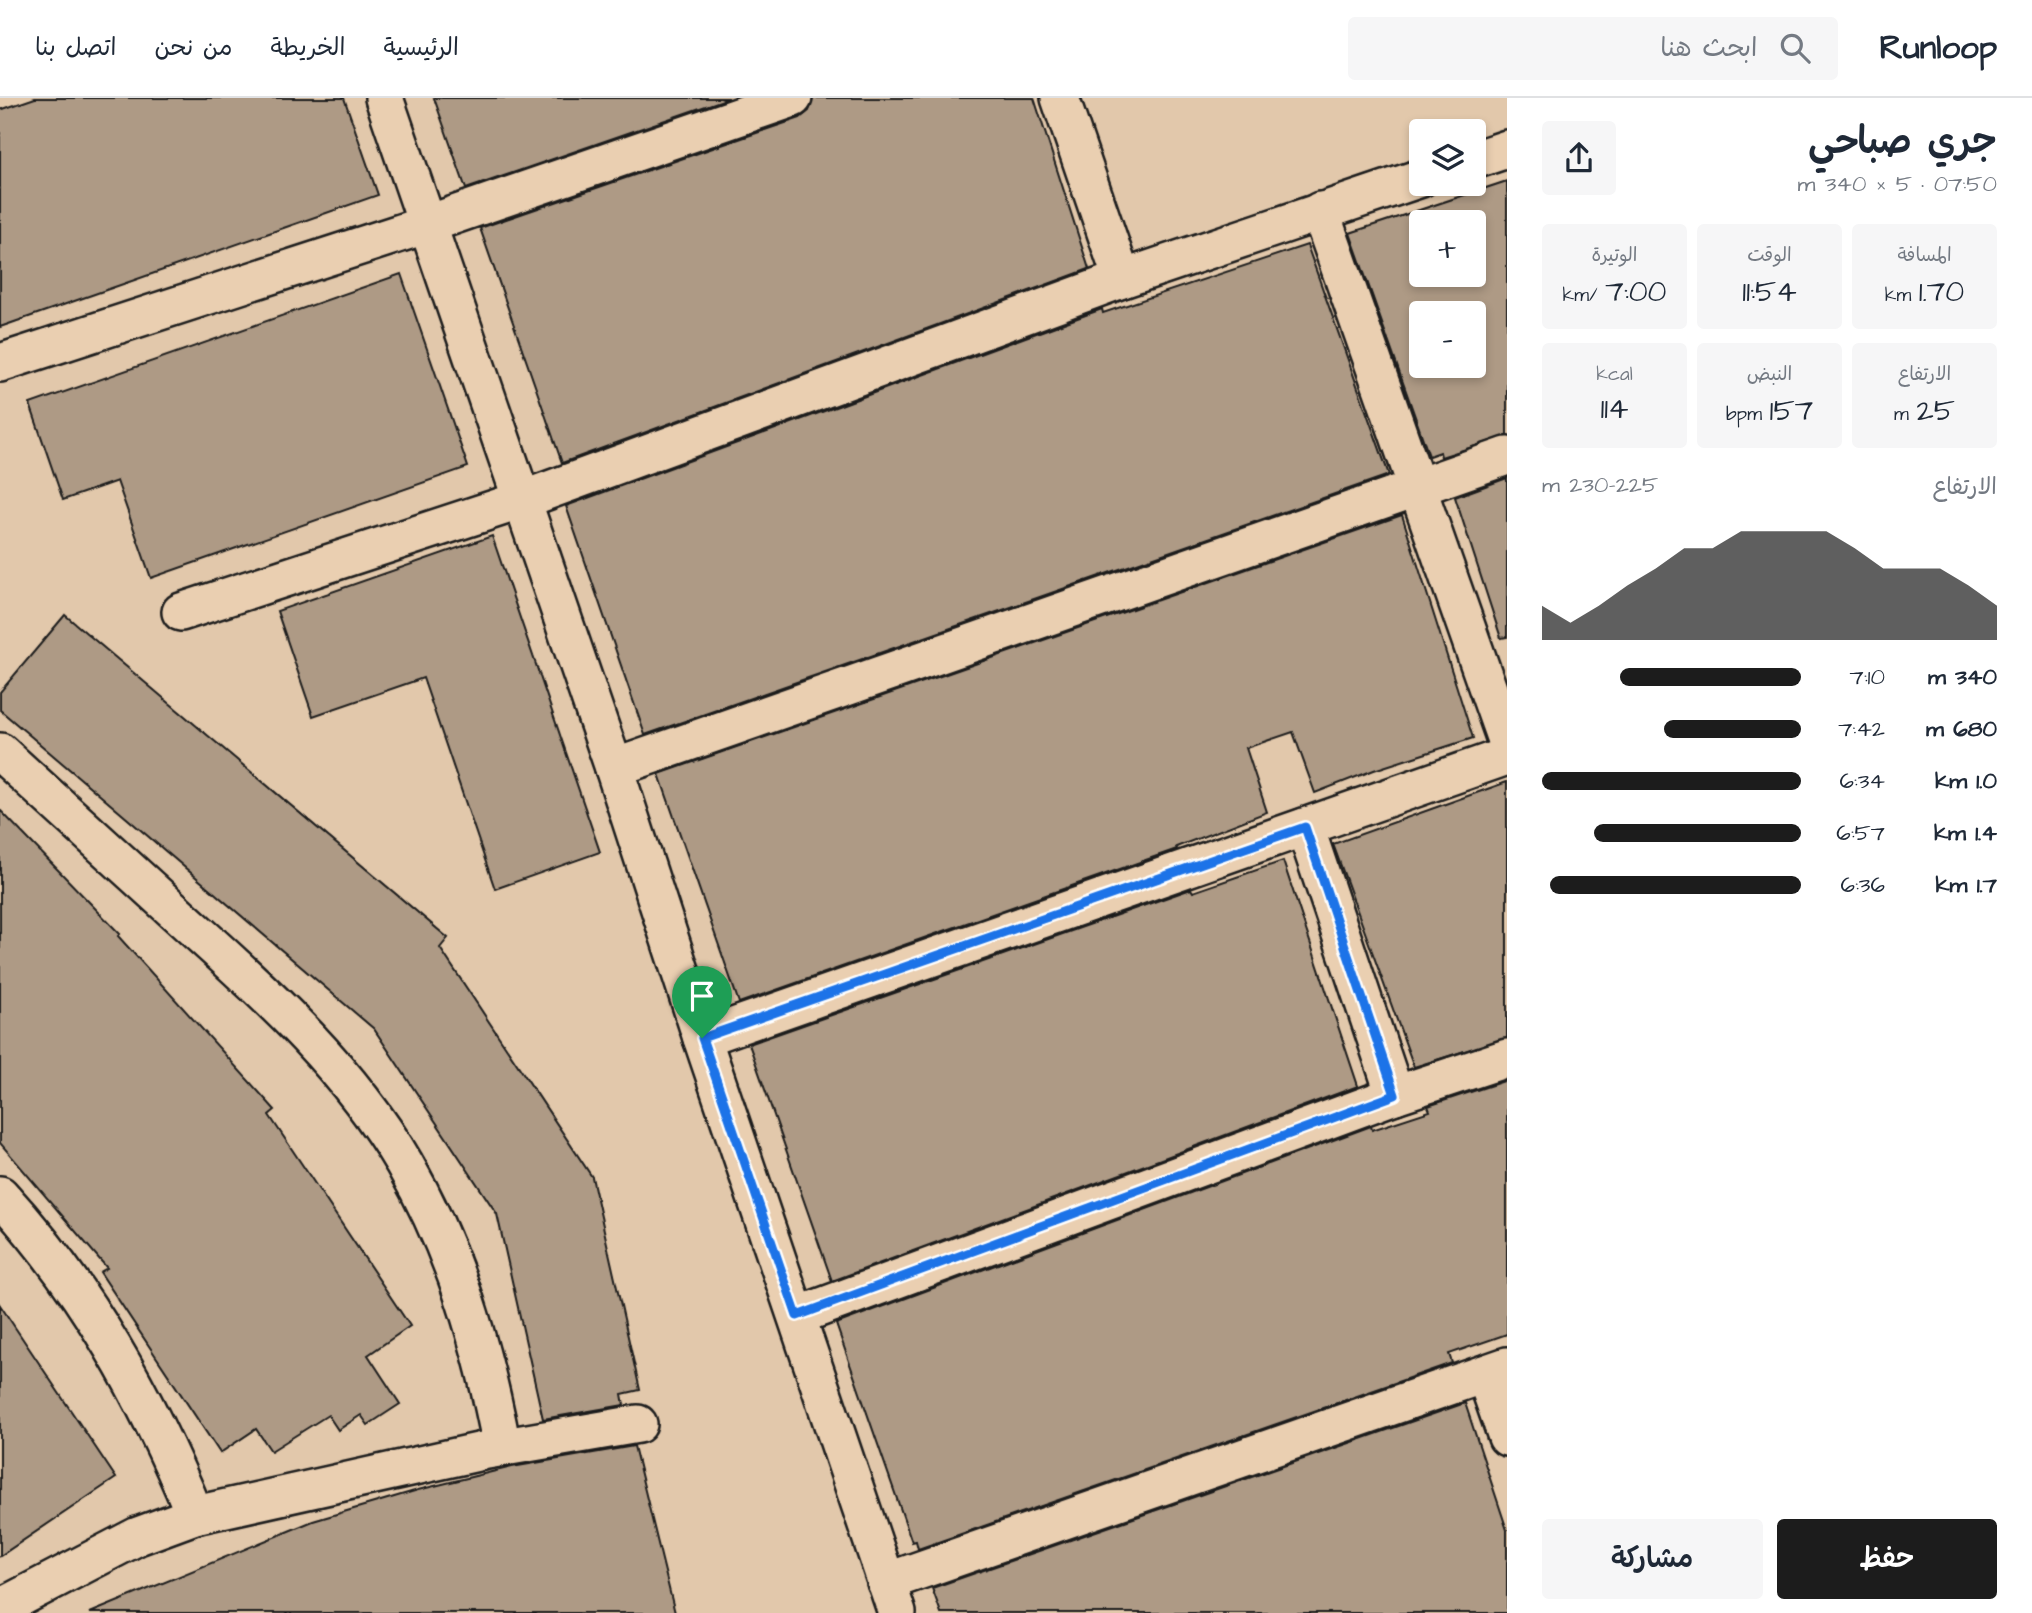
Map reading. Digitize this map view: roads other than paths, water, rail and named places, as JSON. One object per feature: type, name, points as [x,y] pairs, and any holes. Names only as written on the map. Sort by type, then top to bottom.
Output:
[{"type":"street","points":[[384,98],[614,768],[702,1038],[892,1598],[1496,1370],[1507,1437]]},
{"type":"street","points":[[0,363],[428,224],[793,98]]},
{"type":"street","points":[[1060,98],[1122,279]]},
{"type":"street","points":[[1486,156],[1507,149]]},
{"type":"street","points":[[181,612],[522,500],[1122,279],[1409,182]]},
{"type":"street","points":[[1320,211],[1507,743]]},
{"type":"street","points":[[614,768],[1507,456]]},
{"type":"street","points":[[0,752],[287,1014],[334,1065],[372,1113],[410,1172],[459,1279],[479,1341],[502,1447]]},
{"type":"street","points":[[702,1038],[1507,756]]},
{"type":"street","points":[[1305,827],[1395,1095]]},
{"type":"street","points":[[797,1316],[1395,1095],[1507,1058]]},
{"type":"street","points":[[0,1195],[107,1337],[145,1401],[195,1515]]},
{"type":"street","points":[[0,1608],[138,1536],[195,1515],[333,1482],[502,1447],[638,1424]]}]
